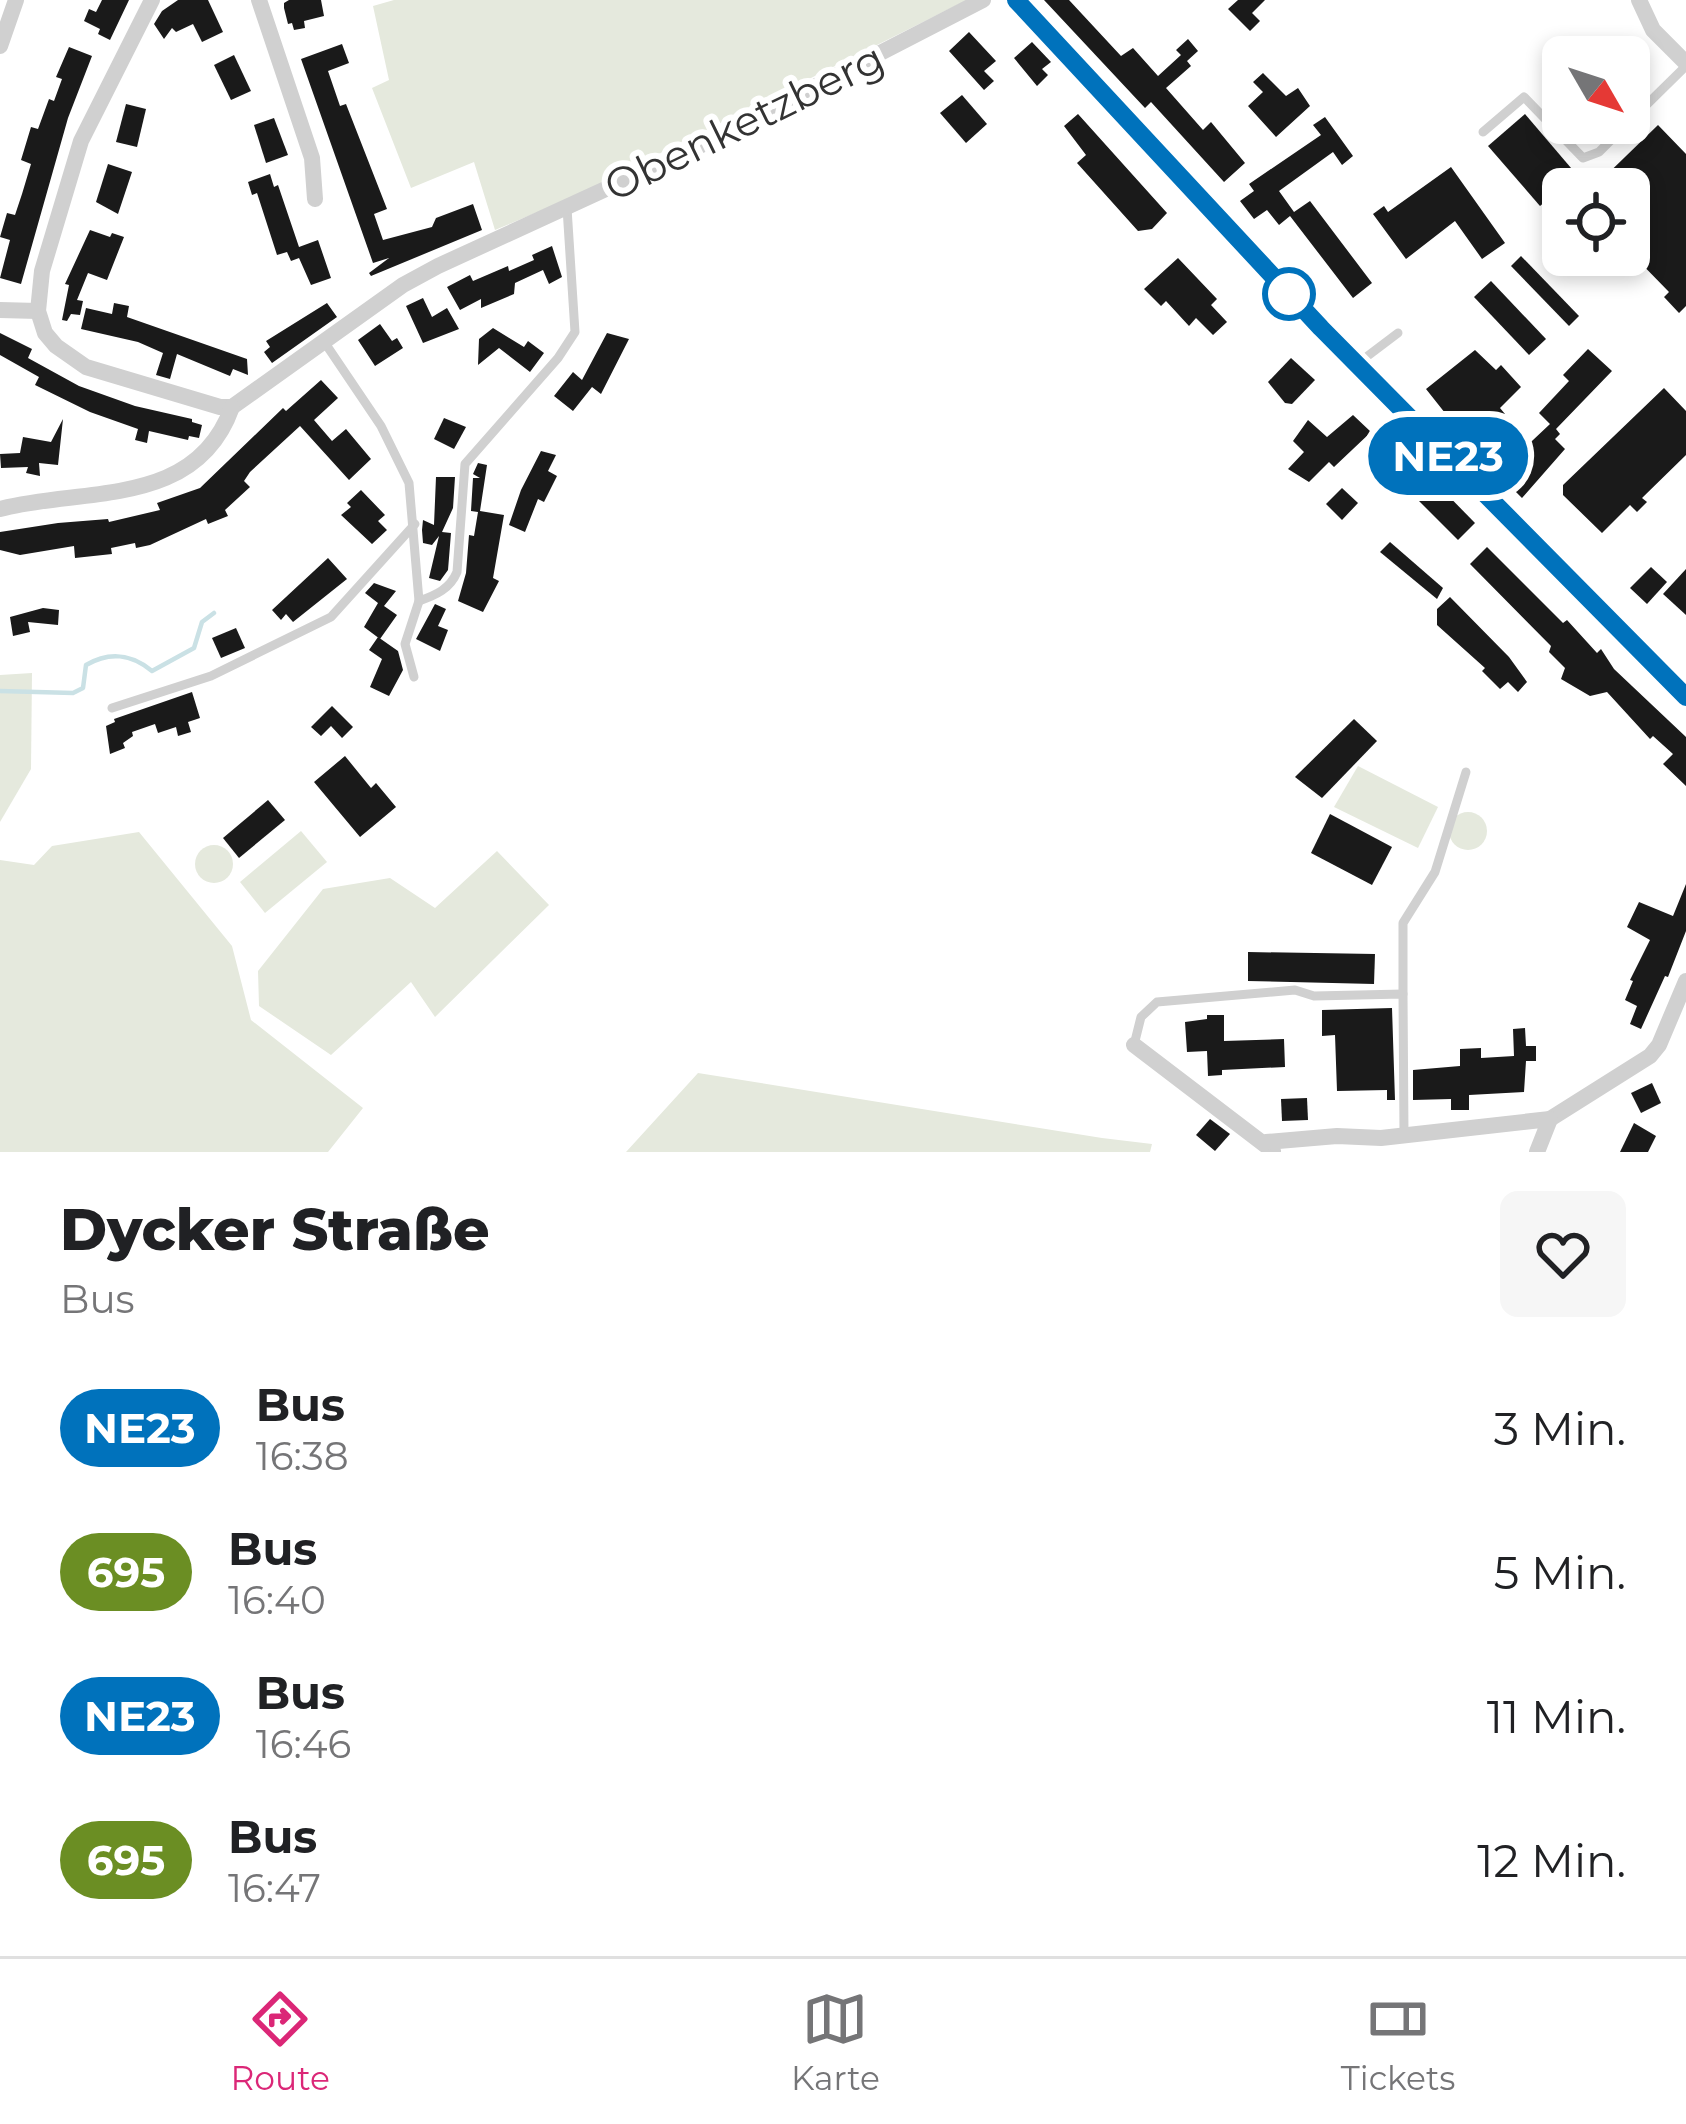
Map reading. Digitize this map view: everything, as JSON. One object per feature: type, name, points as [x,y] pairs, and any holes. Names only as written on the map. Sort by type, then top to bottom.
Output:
[{"type":"street","points":[[0,46],[16,0]]},
{"type":"street","points":[[0,509],[37,499],[120,492],[162,482],[184,469],[219,435],[232,407],[199,402],[86,368],[56,346],[38,311],[42,271],[81,141],[152,0]]},
{"type":"street","points":[[259,0],[312,158],[315,199]]},
{"type":"street","name":"Obenketzberg","points":[[232,407],[438,266],[727,133],[983,0]]},
{"type":"street","points":[[1016,0],[1202,204],[1686,697]]},
{"type":"street","points":[[1640,0],[1653,30],[1686,64]]},
{"type":"street","points":[[0,310],[38,311]]},
{"type":"street","points":[[1134,1045],[1270,1147],[1550,1119],[1650,1056],[1686,981]]},
{"type":"street","points":[[1537,1152],[1550,1119]]},
{"type":"lane","points":[[1650,100],[1686,64]]},
{"type":"lane","points":[[1483,132],[1524,97],[1542,116]]},
{"type":"lane","points":[[1569,144],[1583,158],[1607,144]]},
{"type":"lane","name":"Obenketzberg","points":[[419,601],[442,591],[457,572],[469,457],[545,374],[574,332],[567,208]]},
{"type":"lane","points":[[1357,364],[1398,333]]},
{"type":"lane","points":[[325,343],[360,393],[409,483],[419,601],[405,644],[415,677]]},
{"type":"lane","points":[[112,708],[211,676],[331,617],[415,524]]},
{"type":"lane","points":[[1404,1135],[1403,922],[1435,872],[1466,772]]},
{"type":"lane","points":[[1134,1045],[1138,1024],[1157,1002],[1295,990],[1314,996],[1403,994]]},
{"type":"shaded area","points":[[394,0],[967,0],[571,198],[495,230],[474,162],[411,188],[372,88],[389,80],[373,6]]},
{"type":"shaded area","points":[[32,673],[31,769],[0,822],[0,675]]},
{"type":"shaded area","points":[[1358,766],[1438,807],[1418,848],[1334,807]]},
{"type":"shaded area","points":[[1468,812],[1481,818],[1487,831],[1481,844],[1468,850],[1455,844],[1449,831],[1455,818]]},
{"type":"shaded area","points":[[301,831],[327,862],[265,913],[240,882]]},
{"type":"shaded area","points":[[139,832],[232,946],[251,1020],[363,1108],[328,1152],[0,1152],[0,860],[34,865],[52,846]]},
{"type":"shaded area","points":[[214,845],[227,851],[233,864],[227,877],[214,883],[201,877],[195,864],[201,851]]},
{"type":"shaded area","points":[[497,851],[549,905],[435,1017],[411,982],[331,1055],[259,1006],[258,971],[323,889],[390,878],[435,908]]},
{"type":"shaded area","points":[[698,1073],[1152,1144],[1150,1152],[626,1152]]},
{"type":"building","points":[[102,0],[129,0],[110,40],[84,21],[89,9],[96,12]]},
{"type":"building","points":[[178,0],[208,0],[223,32],[202,42],[193,24],[176,32],[172,28],[164,39],[154,24]]},
{"type":"building","points":[[289,0],[321,0],[324,16],[304,21],[305,28],[294,30],[284,8]]},
{"type":"building","points":[[1044,0],[1069,0],[1121,56],[1133,48],[1158,76],[1181,55],[1176,50],[1188,39],[1198,51],[1187,61],[1191,66],[1166,88],[1203,130],[1211,122],[1245,163],[1224,182],[1151,102],[1145,108]]},
{"type":"building","points":[[1238,0],[1265,0],[1252,13],[1260,21],[1250,31],[1228,9]]},
{"type":"building","points":[[969,32],[996,61],[984,71],[994,81],[984,90],[949,51]]},
{"type":"building","points":[[1032,42],[1051,62],[1042,69],[1048,75],[1037,86],[1014,58]]},
{"type":"building","points":[[342,44],[349,63],[328,71],[387,209],[374,214],[383,240],[432,227],[436,218],[473,204],[482,230],[371,276],[389,258],[373,263],[301,59]]},
{"type":"building","points":[[69,47],[92,56],[68,118],[21,284],[0,278],[10,240],[0,237],[7,213],[15,215],[31,164],[21,160],[31,127],[38,129],[49,99],[54,101],[62,79],[56,77]]},
{"type":"building","points":[[234,55],[251,91],[231,100],[214,65]]},
{"type":"building","points":[[1263,73],[1286,96],[1298,88],[1310,106],[1276,137],[1248,106],[1263,92],[1253,82]]},
{"type":"building","points":[[962,95],[987,124],[966,143],[940,113]]},
{"type":"building","points":[[126,104],[146,109],[137,147],[116,142]]},
{"type":"building","points":[[1078,114],[1167,213],[1152,229],[1138,231],[1077,163],[1086,155],[1064,126]]},
{"type":"building","points":[[1525,114],[1542,134],[1542,144],[1551,144],[1571,168],[1542,168],[1540,206],[1488,146]]},
{"type":"building","points":[[1325,117],[1353,156],[1342,165],[1333,152],[1279,191],[1294,212],[1310,201],[1372,283],[1353,298],[1290,216],[1279,225],[1267,210],[1254,219],[1240,201],[1254,191],[1249,184],[1321,135],[1313,125]]},
{"type":"building","points":[[274,118],[288,155],[266,163],[254,125]]},
{"type":"building","points":[[1658,125],[1686,154],[1686,306],[1679,313],[1664,297],[1669,292],[1650,273],[1650,168],[1614,168],[1638,144],[1650,144],[1650,133]]},
{"type":"building","points":[[108,164],[132,172],[118,214],[96,202]]},
{"type":"building","points":[[1451,167],[1505,243],[1482,259],[1455,221],[1406,259],[1373,214],[1384,206],[1388,212]]},
{"type":"building","points":[[270,174],[299,247],[318,240],[331,278],[311,285],[299,258],[291,261],[287,252],[277,255],[257,193],[252,195],[248,182]]},
{"type":"building","points":[[90,230],[124,237],[107,280],[88,273],[77,300],[83,301],[80,315],[62,320],[69,285],[65,284]]},
{"type":"building","points":[[552,246],[562,277],[549,284],[543,270],[515,283],[514,294],[481,308],[481,299],[460,310],[447,287],[470,275],[473,281],[508,266],[509,271]]},
{"type":"building","points":[[1521,256],[1579,316],[1569,326],[1511,266]]},
{"type":"building","points":[[1178,258],[1217,299],[1211,305],[1227,322],[1213,335],[1196,318],[1189,326],[1166,301],[1161,306],[1144,289]]},
{"type":"building","points":[[1491,281],[1546,339],[1529,355],[1474,297]]},
{"type":"building","points":[[423,298],[432,317],[447,308],[459,329],[423,343],[406,306]]},
{"type":"building","points":[[114,303],[129,306],[127,317],[247,359],[248,375],[233,369],[230,376],[177,354],[170,379],[156,375],[163,353],[81,329],[86,308],[112,314]]},
{"type":"building","points":[[327,303],[337,317],[272,363],[264,352],[270,347],[266,341]]},
{"type":"building","points":[[380,324],[403,348],[375,366],[358,340]]},
{"type":"building","points":[[493,328],[524,347],[528,341],[544,353],[530,372],[499,348],[478,365],[479,339]]},
{"type":"building","points":[[0,333],[32,349],[28,358],[79,386],[192,419],[202,425],[199,438],[149,431],[147,443],[135,440],[138,429],[35,385],[39,377],[0,355]]},
{"type":"building","points":[[607,333],[629,339],[601,394],[592,387],[573,411],[554,396],[573,372],[582,380]]},
{"type":"building","points":[[1588,349],[1612,371],[1556,429],[1560,434],[1555,439],[1565,449],[1522,498],[1486,471],[1503,454],[1513,459],[1550,424],[1539,413],[1569,381],[1563,375]]},
{"type":"building","points":[[1475,350],[1496,370],[1501,365],[1521,387],[1500,408],[1505,414],[1470,447],[1446,422],[1449,418],[1426,389]]},
{"type":"building","points":[[1291,358],[1315,380],[1292,404],[1285,403],[1268,382]]},
{"type":"building","points":[[321,380],[338,398],[314,420],[332,441],[346,429],[371,459],[349,480],[300,426],[250,472],[244,481],[250,487],[225,510],[228,516],[208,524],[206,519],[150,545],[111,548],[112,554],[75,558],[74,546],[20,555],[0,550],[0,532],[58,523],[109,522],[160,510],[157,503],[200,488],[283,408],[286,411]]},
{"type":"building","points":[[1664,388],[1686,411],[1686,455],[1642,498],[1647,502],[1637,512],[1630,505],[1602,533],[1563,495],[1563,485]]},
{"type":"building","points":[[1353,415],[1371,432],[1334,467],[1329,462],[1309,482],[1288,469],[1304,452],[1293,441],[1308,420],[1327,437]]},
{"type":"building","points":[[444,418],[466,427],[454,449],[434,439]]},
{"type":"building","points":[[63,419],[58,465],[39,463],[40,476],[26,473],[28,467],[1,468],[0,454],[20,453],[23,437],[51,442]]},
{"type":"building","points":[[1392,426],[1409,443],[1393,460],[1376,443]]},
{"type":"building","points":[[541,451],[556,455],[548,471],[557,476],[544,502],[538,499],[525,532],[509,525]]},
{"type":"building","points":[[478,463],[487,465],[480,511],[504,515],[493,578],[499,581],[483,612],[458,601],[469,535],[474,536],[478,512],[471,511],[473,478],[480,478],[473,474]]},
{"type":"building","points":[[1426,473],[1475,523],[1458,540],[1409,491]]},
{"type":"building","points":[[436,477],[455,477],[453,508],[442,532],[451,533],[448,570],[440,581],[429,578],[439,536],[432,545],[423,543],[422,530],[423,520],[434,525]]},
{"type":"building","points":[[1342,488],[1358,503],[1342,520],[1326,504]]},
{"type":"building","points":[[361,490],[385,515],[378,521],[387,530],[372,544],[341,515]]},
{"type":"building","points":[[1390,542],[1443,588],[1437,599],[1380,552]]},
{"type":"building","points":[[1487,547],[1563,623],[1567,620],[1597,653],[1601,649],[1614,669],[1686,737],[1686,786],[1663,764],[1673,754],[1653,736],[1650,739],[1607,692],[1590,696],[1561,679],[1565,668],[1549,652],[1551,646],[1470,564]]},
{"type":"building","points":[[328,558],[347,579],[293,622],[286,614],[281,620],[272,610]]},
{"type":"building","points":[[1651,567],[1667,582],[1647,604],[1630,588]]},
{"type":"building","points":[[1686,569],[1686,615],[1663,594]]},
{"type":"building","points":[[374,583],[396,591],[384,606],[397,615],[380,639],[364,627],[378,603],[365,593]]},
{"type":"building","points":[[1450,597],[1527,682],[1518,692],[1508,682],[1500,689],[1482,671],[1485,668],[1437,625],[1437,609]]},
{"type":"building","points":[[435,604],[446,609],[438,626],[448,630],[440,651],[416,639]]},
{"type":"building","points":[[43,608],[59,610],[58,625],[28,622],[30,632],[13,636],[10,617]]},
{"type":"building","points":[[236,628],[245,648],[221,658],[212,638]]},
{"type":"building","points":[[378,637],[398,651],[403,670],[389,696],[370,687],[382,659],[369,650]]},
{"type":"building","points":[[192,692],[200,718],[188,722],[191,732],[178,736],[176,727],[158,733],[155,724],[132,732],[123,743],[125,748],[110,754],[106,726],[114,719]]},
{"type":"building","points":[[332,706],[353,727],[342,738],[331,726],[321,736],[311,727]]},
{"type":"building","points":[[1354,719],[1377,741],[1322,798],[1295,777]]},
{"type":"building","points":[[345,756],[371,788],[376,783],[396,807],[360,837],[314,782]]},
{"type":"building","points":[[268,800],[285,820],[239,858],[223,838]]},
{"type":"building","points":[[1330,814],[1392,847],[1372,885],[1311,853]]},
{"type":"building","points":[[1686,884],[1686,931],[1641,1029],[1630,1024],[1637,1006],[1625,1000],[1650,940],[1627,927],[1639,902],[1673,916]]},
{"type":"building","points":[[1248,952],[1375,954],[1374,984],[1248,981]]},
{"type":"building","points":[[1392,1008],[1395,1100],[1387,1100],[1387,1090],[1337,1091],[1335,1035],[1322,1036],[1322,1010]]},
{"type":"building","points":[[1207,1015],[1224,1015],[1224,1041],[1284,1039],[1285,1067],[1222,1070],[1222,1075],[1208,1076],[1207,1051],[1187,1052],[1185,1022],[1207,1019]]},
{"type":"building","points":[[1525,1028],[1526,1046],[1536,1046],[1536,1061],[1526,1061],[1524,1092],[1469,1095],[1469,1110],[1451,1110],[1451,1099],[1413,1100],[1413,1070],[1460,1066],[1460,1049],[1481,1048],[1481,1058],[1514,1056],[1513,1029]]},
{"type":"building","points":[[1652,1083],[1661,1103],[1641,1113],[1631,1093]]},
{"type":"building","points":[[1307,1098],[1308,1120],[1282,1121],[1281,1099]]},
{"type":"building","points":[[1210,1119],[1230,1134],[1215,1151],[1196,1135]]},
{"type":"building","points":[[1634,1123],[1656,1136],[1648,1152],[1620,1152]]},
{"type":"waterway","points":[[0,691],[73,693],[83,688],[86,665],[112,656],[128,658],[152,671],[194,648],[202,622],[214,613]]},
{"type":"bus line","name":"NE23","points":[[1016,0],[1321,328],[1686,697]]}]
